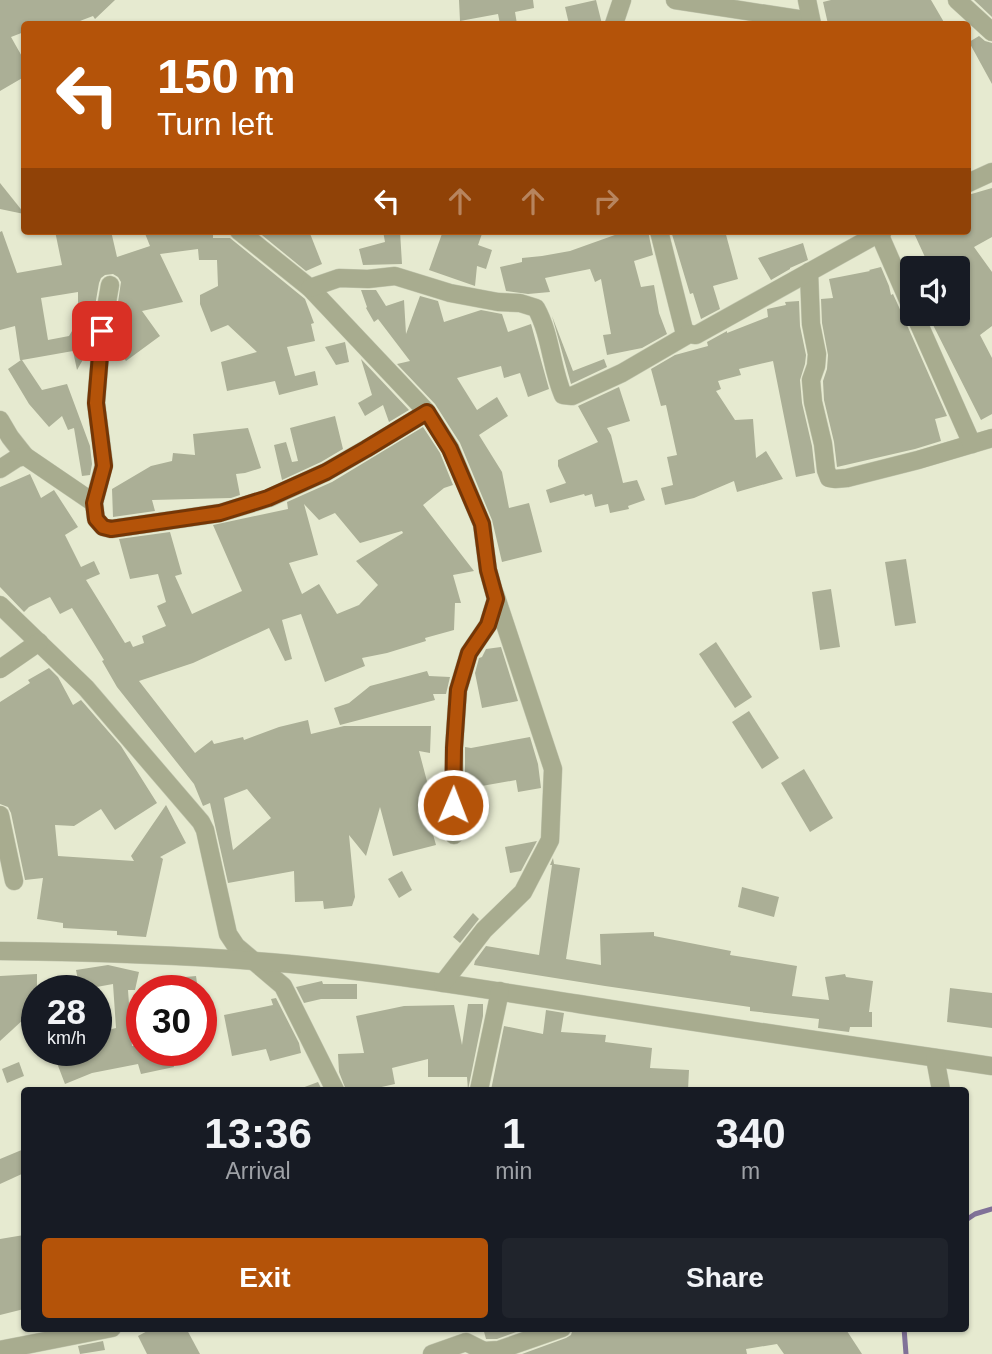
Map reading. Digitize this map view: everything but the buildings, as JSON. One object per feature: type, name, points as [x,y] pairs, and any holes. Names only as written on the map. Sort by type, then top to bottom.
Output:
[{"type":"street","points":[[615,21],[622,0]]},
{"type":"street","points":[[675,0],[800,21]]},
{"type":"street","points":[[807,0],[812,21]]},
{"type":"street","points":[[957,0],[992,32]]},
{"type":"street","points":[[971,182],[992,172]]},
{"type":"street","points":[[244,235],[310,288],[427,412],[450,449],[482,524],[488,570],[496,599],[488,625],[469,653],[458,690],[454,748],[454,835]]},
{"type":"street","points":[[660,235],[684,330],[696,335],[875,235]]},
{"type":"street","points":[[881,235],[900,280]]},
{"type":"street","points":[[809,272],[811,324],[817,354],[811,380],[813,402],[829,478],[847,478],[992,438]]},
{"type":"street","points":[[310,288],[339,278],[395,276],[450,293],[498,302],[520,303],[536,308],[543,322],[563,395],[572,396],[622,373],[689,334]]},
{"type":"street","points":[[110,285],[102,331],[96,403],[104,466],[94,503],[96,519],[103,527],[111,529],[220,513],[268,498],[326,472],[427,412]]},
{"type":"street","points":[[920,326],[972,444]]},
{"type":"street","points":[[0,420],[25,456],[94,503]]},
{"type":"street","points":[[0,468],[25,456]]},
{"type":"street","points":[[443,983],[484,930],[523,892],[551,840],[553,769],[488,570]]},
{"type":"street","points":[[0,605],[86,688],[201,822],[228,934],[236,946],[282,986],[333,1087]]},
{"type":"street","points":[[0,669],[39,642]]},
{"type":"street","points":[[0,815],[15,881]]},
{"type":"street","points":[[0,951],[92,952],[254,961],[334,969],[500,991],[992,1066]]},
{"type":"street","points":[[480,1087],[500,991]]},
{"type":"street","points":[[935,1058],[940,1087]]},
{"type":"street","points":[[0,1350],[92,1332]]},
{"type":"street","points":[[432,1354],[466,1338],[484,1350],[499,1350],[551,1332]]},
{"type":"waterway","points":[[969,1218],[992,1209]]},
{"type":"waterway","points":[[904,1332],[906,1354]]},
{"type":"route","points":[[102,331],[96,403],[104,466],[94,503],[96,519],[103,527],[111,529],[220,513],[268,498],[326,472],[427,412],[450,449],[482,524],[488,570],[496,599],[488,625],[469,653],[458,690],[453,805]]}]
